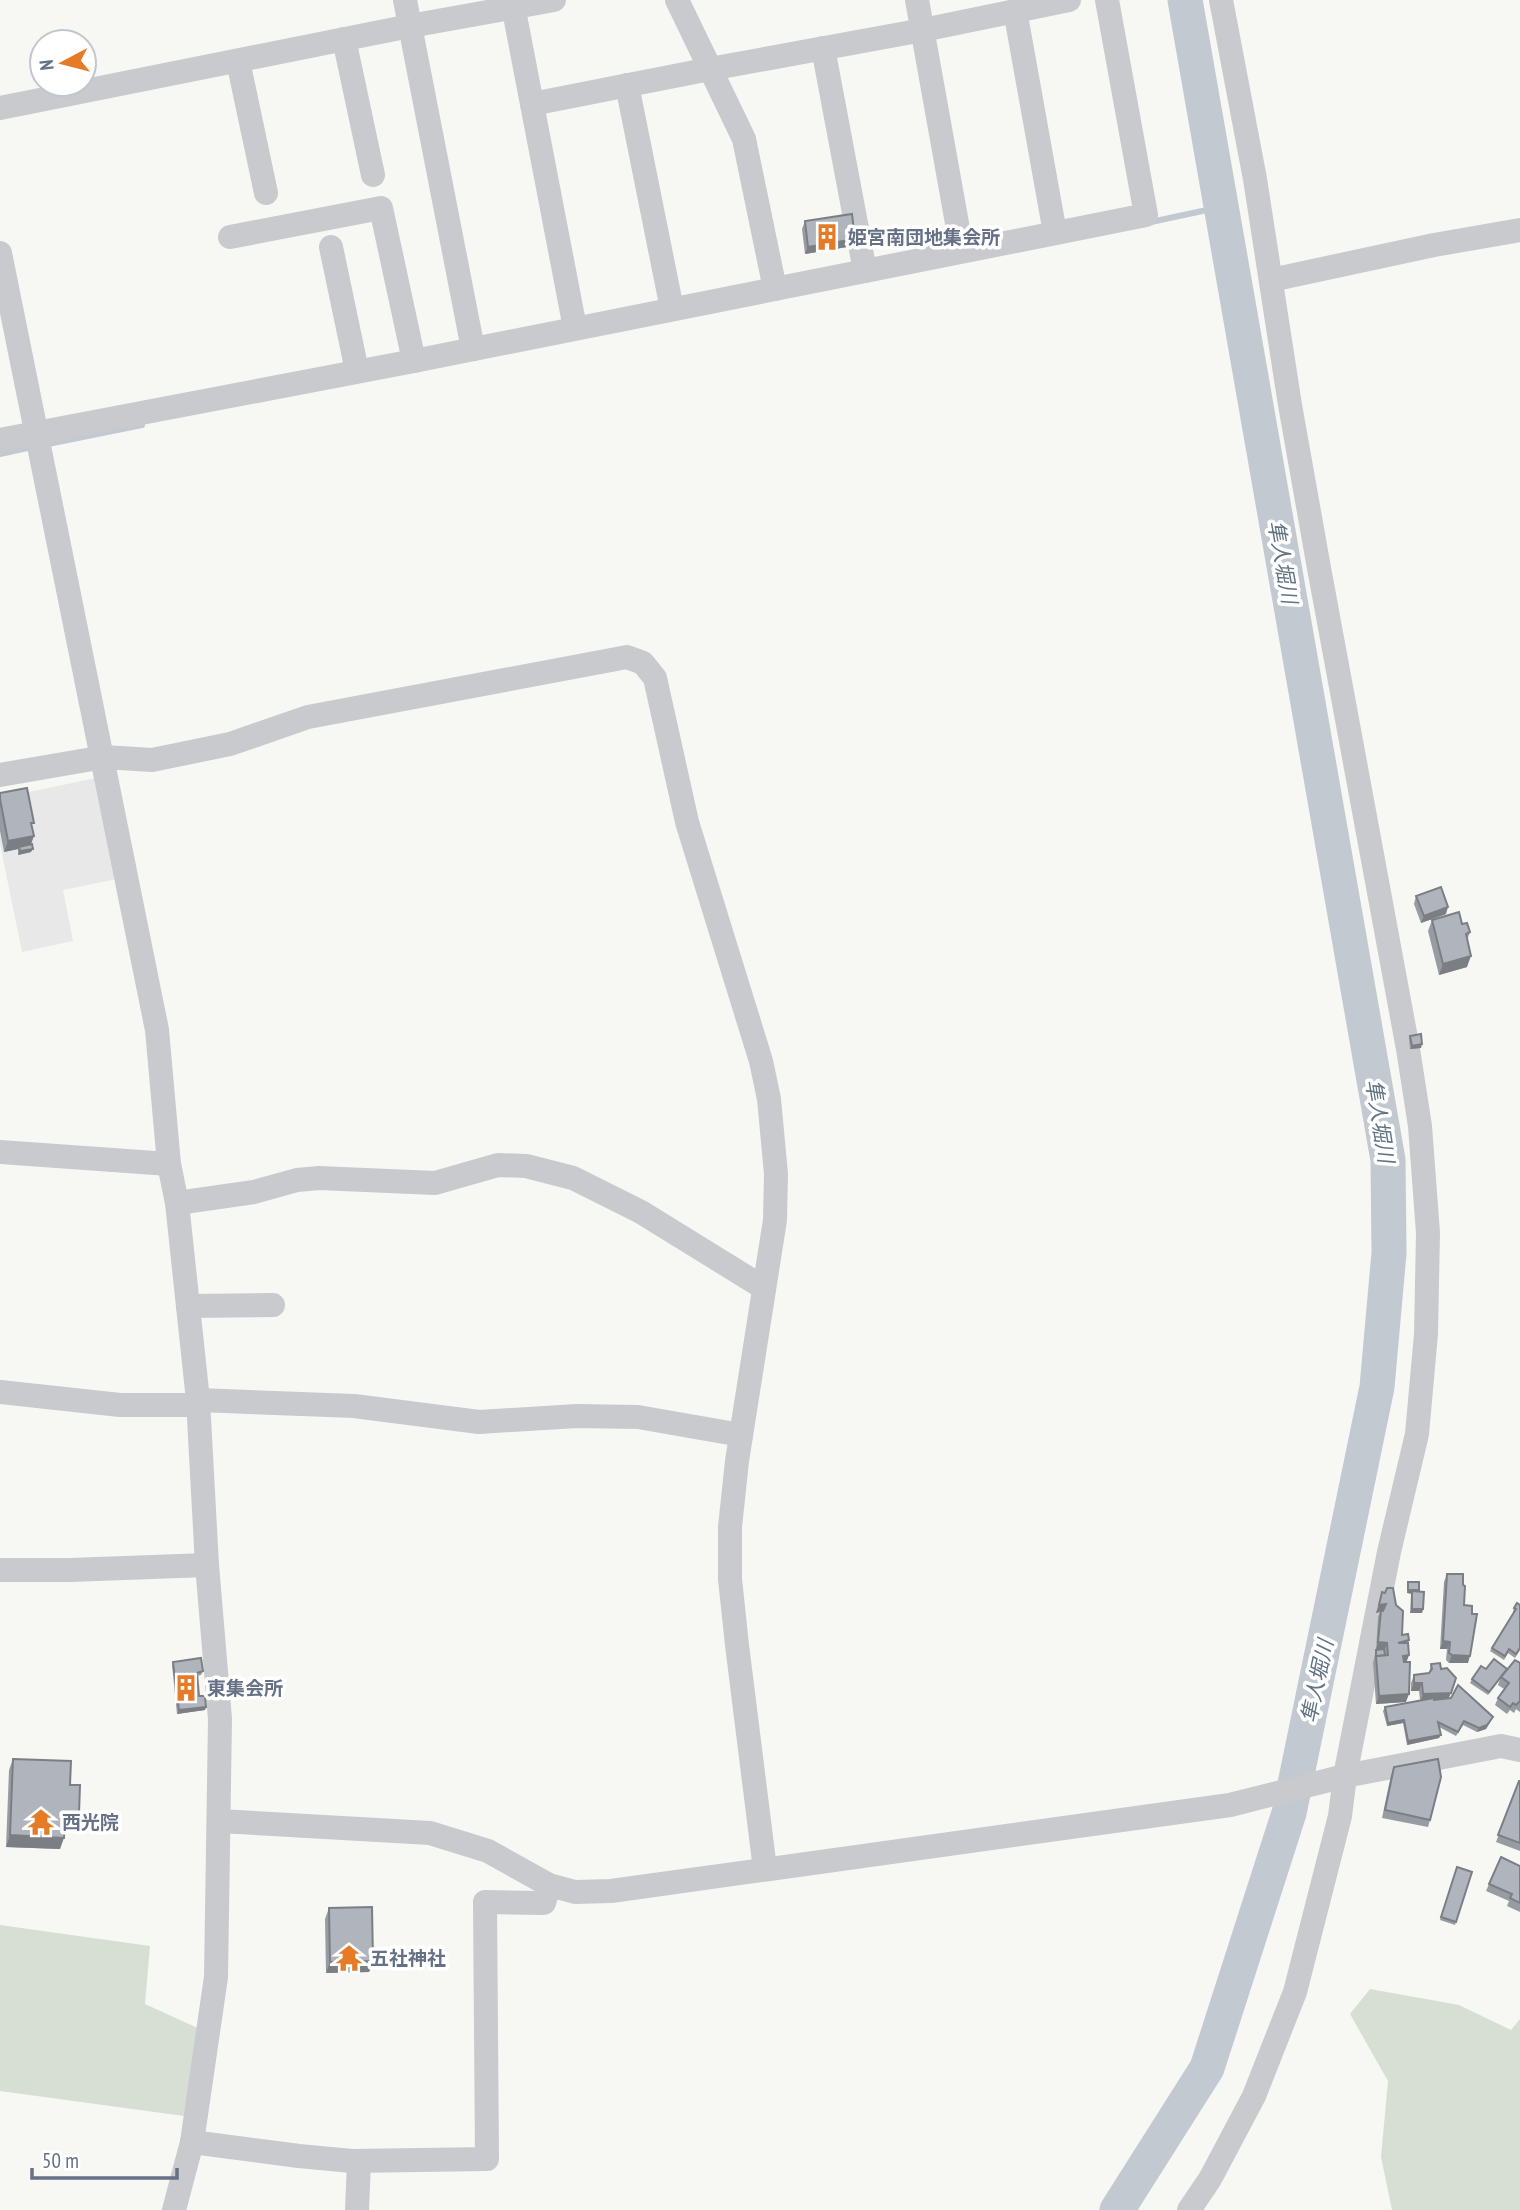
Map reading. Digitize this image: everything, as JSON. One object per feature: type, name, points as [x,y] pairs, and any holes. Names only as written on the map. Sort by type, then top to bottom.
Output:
[{"type":"street","points":[[405,0],[473,349]]},
{"type":"street","points":[[0,108],[513,3],[554,0]]},
{"type":"street","points":[[677,0],[744,139],[775,289]]},
{"type":"street","points":[[917,0],[962,251]]},
{"type":"street","points":[[532,104],[1069,0]]},
{"type":"street","points":[[0,440],[414,361],[1146,215],[1107,0]]},
{"type":"street","points":[[1189,2210],[1210,2179],[1254,2096],[1295,1992],[1340,1816],[1345,1776],[1389,1552],[1416,1434],[1426,1334],[1428,1221],[1420,1126],[1408,1049],[1319,568],[1255,179],[1221,0]]},
{"type":"street","points":[[513,3],[575,328]]},
{"type":"street","points":[[1015,10],[1055,233]]},
{"type":"street","points":[[344,39],[373,175]]},
{"type":"street","points":[[823,48],[865,271]]},
{"type":"street","points":[[238,61],[266,193]]},
{"type":"street","points":[[627,85],[672,309]]},
{"type":"street","points":[[230,237],[380,208],[414,361]]},
{"type":"street","points":[[1271,280],[1434,245],[1520,230]]},
{"type":"street","points":[[331,247],[357,371]]},
{"type":"street","points":[[0,253],[104,757],[157,1030],[169,1164],[177,1203],[198,1403],[207,1565],[220,1719],[216,1977],[192,2141],[174,2210]]},
{"type":"street","points":[[0,775],[104,757],[152,760],[230,744],[308,717],[627,657],[643,663],[655,678],[687,822],[727,956],[750,1020],[769,1099],[776,1174],[775,1220],[741,1435],[730,1527],[730,1579],[765,1869]]},
{"type":"street","points":[[0,1152],[169,1164]]},
{"type":"street","points":[[177,1203],[254,1192],[297,1180],[319,1178],[435,1183],[498,1166],[526,1166],[573,1178],[641,1212],[764,1288]]},
{"type":"street","points":[[188,1306],[273,1305]]},
{"type":"street","points":[[0,1392],[120,1405],[198,1403],[354,1406],[479,1422],[577,1416],[638,1417],[741,1435]]},
{"type":"street","points":[[0,1570],[207,1565]]},
{"type":"street","points":[[219,1821],[430,1833],[488,1851],[549,1885],[575,1892],[611,1891],[1230,1805],[1345,1776],[1502,1746],[1520,1750]]},
{"type":"street","points":[[192,2141],[299,2157],[359,2161],[487,2159],[485,1902],[544,1903],[549,1885]]},
{"type":"street","points":[[357,2210],[359,2161]]},
{"type":"shaded area","points":[[96,778],[117,879],[63,890],[73,941],[22,952],[0,844],[0,798]]},
{"type":"shaded area","points":[[0,1925],[150,1946],[145,2004],[202,2030],[184,2116],[0,2091]]},
{"type":"shaded area","points":[[1370,1989],[1459,2005],[1511,2030],[1520,2019],[1520,2210],[1392,2210],[1381,2157],[1388,2081],[1350,2014]]},
{"type":"building","name":"姫宮南団地集会所","points":[[852,214],[855,239],[808,247],[805,221]]},
{"type":"building","points":[[27,788],[34,836],[8,841],[0,793]]},
{"type":"building","points":[[32,844],[33,849],[20,851],[19,847]]},
{"type":"building","points":[[1441,887],[1448,907],[1424,916],[1416,896]]},
{"type":"building","points":[[1459,912],[1462,924],[1467,923],[1470,932],[1466,934],[1471,956],[1443,964],[1432,920]]},
{"type":"building","points":[[1421,1034],[1422,1044],[1412,1046],[1410,1036]]},
{"type":"building","points":[[1447,1574],[1463,1574],[1464,1605],[1472,1606],[1472,1614],[1477,1614],[1470,1656],[1452,1655],[1449,1653],[1450,1642],[1443,1641]]},
{"type":"building","points":[[1408,1582],[1419,1582],[1419,1590],[1408,1590]]},
{"type":"building","points":[[1387,1588],[1393,1588],[1396,1605],[1403,1611],[1402,1635],[1408,1634],[1409,1640],[1398,1643],[1408,1643],[1409,1655],[1403,1656],[1404,1662],[1410,1662],[1409,1694],[1379,1696],[1376,1656],[1388,1655],[1387,1643],[1378,1642],[1381,1610],[1383,1611],[1386,1604],[1379,1605],[1382,1592],[1385,1593]]},
{"type":"building","points":[[1412,1591],[1424,1592],[1423,1609],[1412,1609]]},
{"type":"building","points":[[1517,1603],[1520,1605],[1520,1648],[1516,1654],[1509,1649],[1505,1656],[1492,1648]]},
{"type":"building","points":[[1384,1649],[1385,1655],[1376,1656],[1376,1650]]},
{"type":"building","name":"東集会所","points":[[201,1658],[203,1671],[197,1673],[199,1696],[205,1696],[206,1707],[179,1710],[173,1662]]},
{"type":"building","points":[[1494,1659],[1507,1669],[1489,1692],[1472,1679],[1481,1666],[1486,1669]]},
{"type":"building","points":[[1515,1660],[1520,1663],[1520,1702],[1516,1705],[1513,1703],[1510,1707],[1498,1698],[1509,1683],[1501,1677]]},
{"type":"building","points":[[1440,1663],[1441,1669],[1447,1668],[1456,1678],[1451,1693],[1423,1694],[1422,1683],[1414,1683],[1414,1675],[1429,1673],[1431,1664]]},
{"type":"building","points":[[1458,1685],[1493,1717],[1487,1725],[1479,1728],[1464,1721],[1458,1732],[1438,1722],[1441,1735],[1408,1741],[1404,1720],[1388,1723],[1385,1707],[1434,1698],[1451,1698]]},
{"type":"building","points":[[13,1759],[71,1761],[70,1785],[80,1785],[79,1814],[65,1814],[64,1838],[10,1835]]},
{"type":"building","points":[[1438,1759],[1441,1777],[1430,1820],[1385,1810],[1394,1767]]},
{"type":"building","points":[[1520,1781],[1520,1843],[1498,1835]]},
{"type":"building","points":[[1501,1857],[1520,1866],[1520,1903],[1510,1898],[1512,1894],[1489,1884]]},
{"type":"building","points":[[1457,1867],[1472,1872],[1456,1922],[1441,1917]]},
{"type":"building","points":[[372,1907],[373,1961],[330,1962],[329,1908]]},
{"type":"waterway","name":"隼人堀川","points":[[1117,2210],[1207,2068],[1289,1813],[1377,1387],[1389,1253],[1388,1160],[1185,0]]},
{"type":"waterway","points":[[1151,222],[1221,207]]},
{"type":"waterway","points":[[43,445],[142,425]]},
{"type":"waterway","points":[[0,454],[32,447]]},
{"type":"place","name":"姫宮南団地集会所","points":[[827,237]]},
{"type":"place","name":"東集会所","points":[[186,1688]]},
{"type":"place","name":"西光院","points":[[41,1822]]},
{"type":"place","name":"五社神社","points":[[349,1958]]}]
